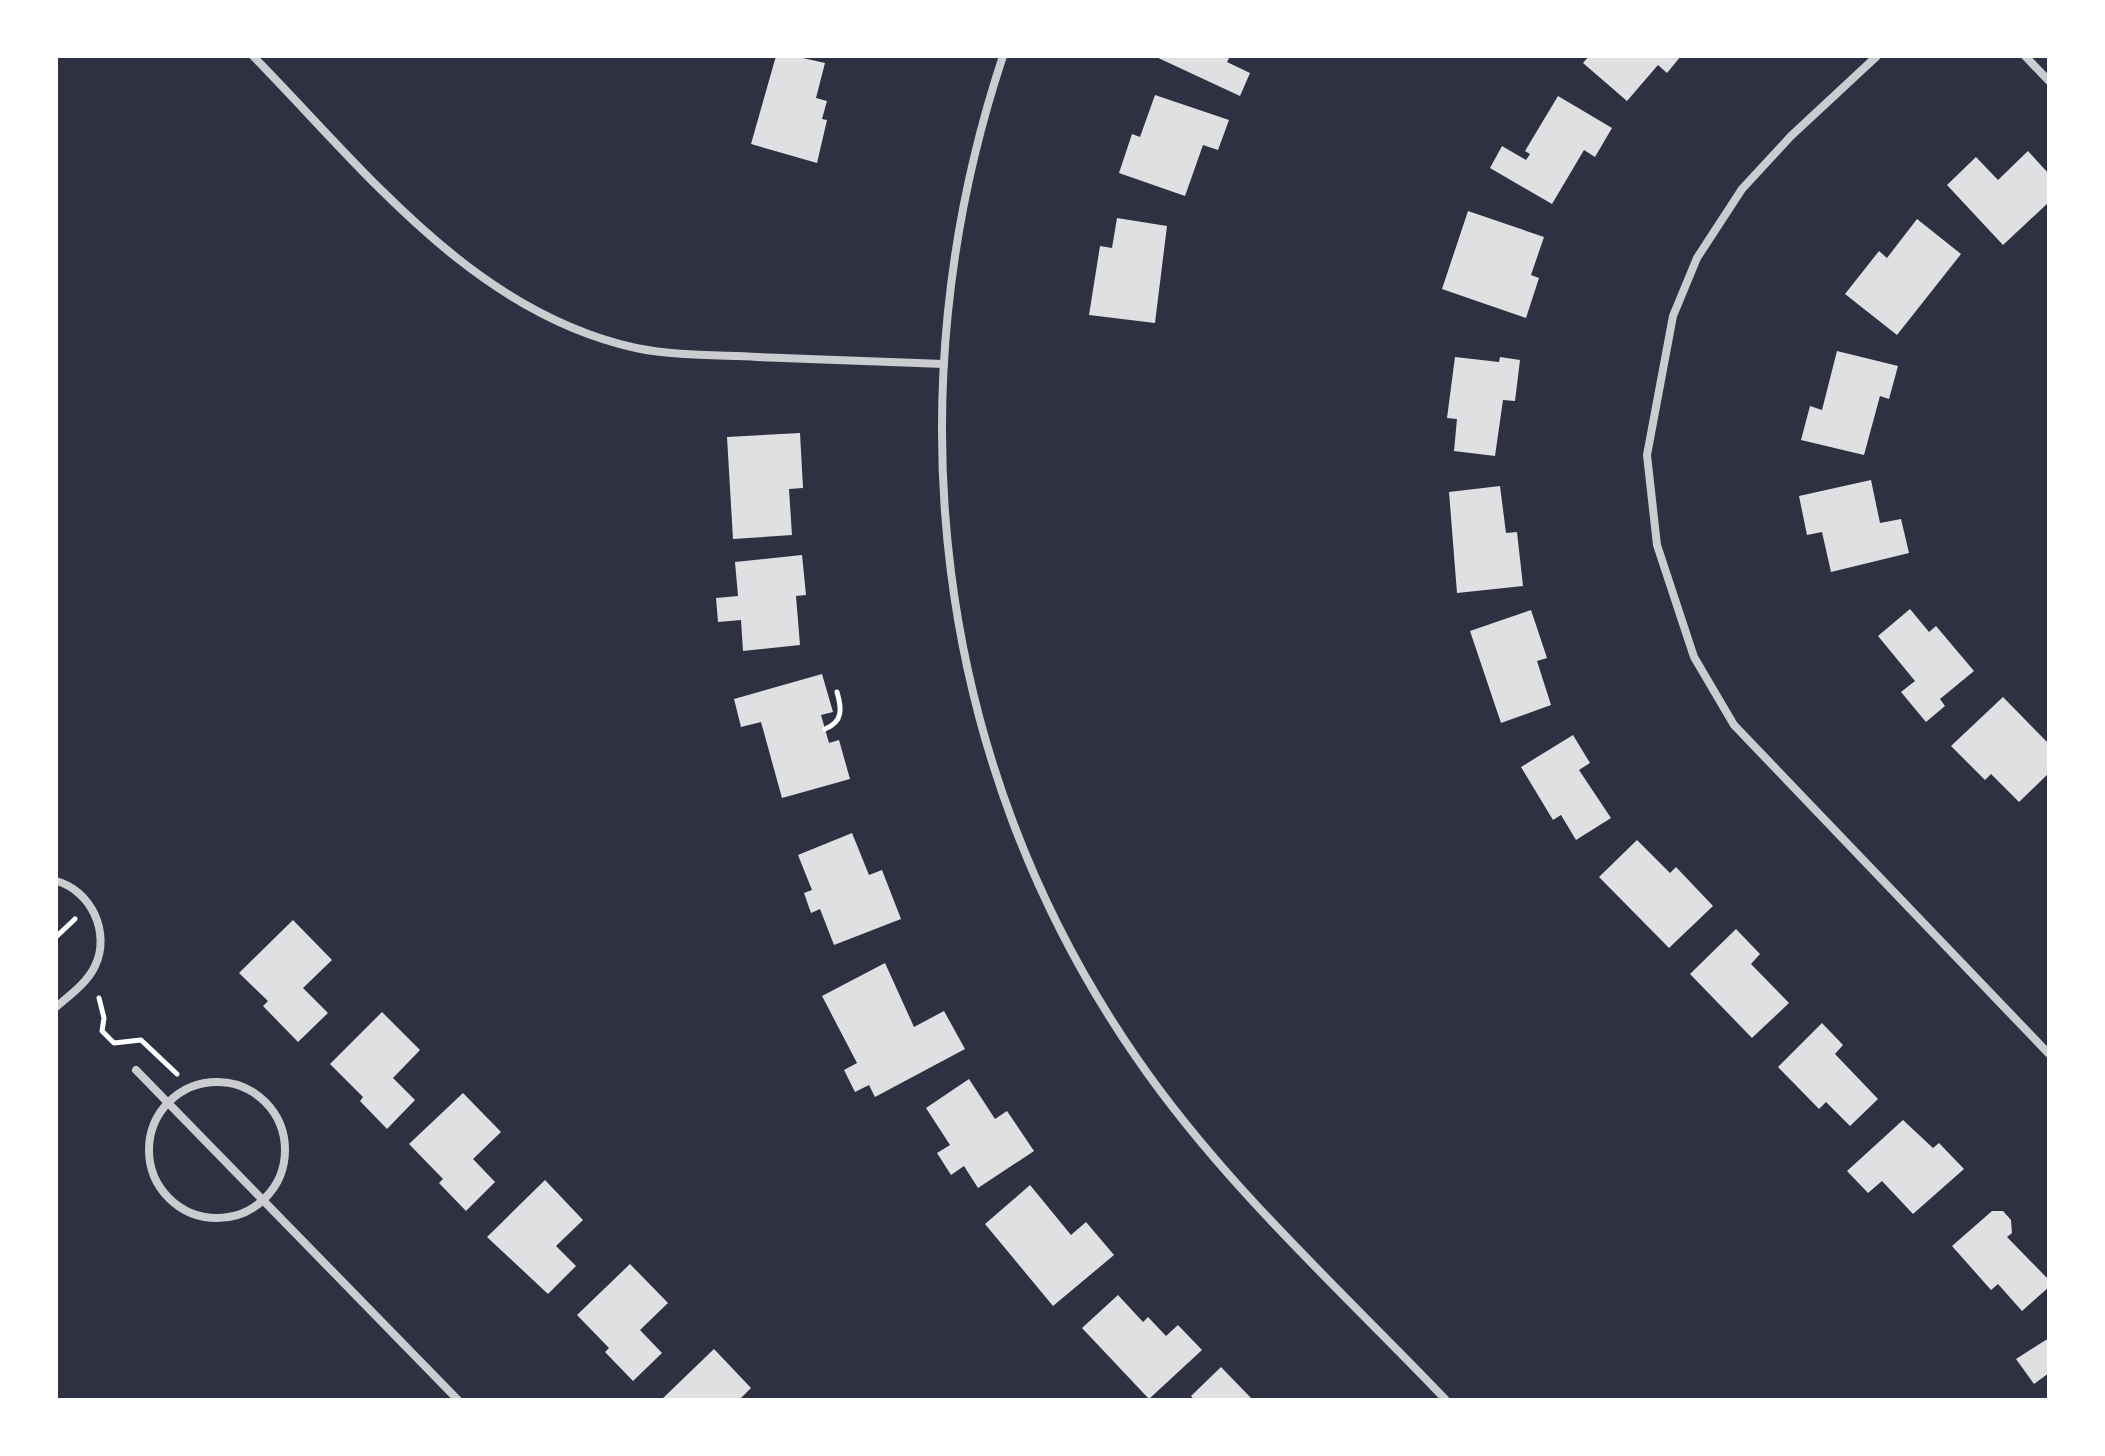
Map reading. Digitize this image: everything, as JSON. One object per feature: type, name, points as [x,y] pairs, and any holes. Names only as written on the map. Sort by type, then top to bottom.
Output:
[{"type":"street","points":[[253,56],[450,254],[502,292],[548,317],[587,334],[637,348],[687,354],[944,364]]},
{"type":"street","points":[[1003,56],[985,111],[962,204],[948,302],[939,429],[942,496],[962,643],[989,755],[1049,905],[1081,969],[1117,1029],[1182,1119],[1226,1171],[1446,1400]]},
{"type":"street","points":[[1877,56],[1791,136],[1742,189],[1697,258],[1673,316],[1647,455],[1657,545],[1694,657],[1734,725],[2049,1054]]},
{"type":"street","points":[[2025,56],[2049,81]]},
{"type":"street","points":[[56,881],[68,884],[81,894],[97,917],[101,944],[95,966],[84,983],[56,1007]]},
{"type":"street","points":[[136,1070],[458,1400]]},
{"type":"street","points":[[216,1083],[247,1090],[264,1102],[277,1119],[285,1149],[278,1180],[263,1200],[237,1215],[215,1218],[183,1209],[166,1195],[154,1176],[149,1154],[155,1122],[168,1104],[185,1090],[216,1083]]},
{"type":"path","points":[[825,729],[835,724],[840,714],[837,692]]},
{"type":"path","points":[[56,937],[75,919]]},
{"type":"path","points":[[99,998],[104,1018],[102,1031],[114,1043],[141,1040],[177,1074]]},
{"type":"building","points":[[776,56],[794,56],[825,63],[816,98],[827,101],[822,119],[827,120],[817,163],[751,144]]},
{"type":"building","points":[[1154,56],[1230,56],[1227,62],[1250,73],[1240,96]]},
{"type":"building","points":[[1589,56],[1681,56],[1667,73],[1658,65],[1627,101],[1583,63]]},
{"type":"building","points":[[1155,95],[1229,120],[1218,150],[1203,145],[1185,196],[1119,173],[1132,134],[1140,137]]},
{"type":"building","points":[[1558,96],[1612,128],[1595,157],[1584,150],[1552,204],[1490,168],[1502,146],[1526,160],[1530,154],[1525,151]]},
{"type":"building","points":[[2028,151],[2049,174],[2049,202],[2003,245],[1947,185],[1976,157],[1998,180]]},
{"type":"building","points":[[1468,211],[1544,237],[1531,275],[1539,278],[1526,318],[1442,289]]},
{"type":"building","points":[[1117,218],[1167,226],[1155,323],[1089,315],[1100,246],[1112,248]]},
{"type":"building","points":[[1917,219],[1961,254],[1897,335],[1845,294],[1879,251],[1887,258]]},
{"type":"building","points":[[1837,351],[1898,366],[1889,399],[1880,396],[1864,455],[1801,440],[1810,406],[1822,410]]},
{"type":"building","points":[[1455,357],[1499,362],[1500,357],[1520,360],[1515,401],[1503,400],[1495,456],[1454,451],[1457,419],[1447,418]]},
{"type":"building","points":[[800,433],[803,488],[789,489],[792,535],[733,539],[727,437]]},
{"type":"building","points":[[1871,480],[1880,523],[1901,519],[1909,553],[1831,572],[1822,532],[1807,535],[1799,496]]},
{"type":"building","points":[[1500,486],[1506,533],[1517,532],[1523,586],[1457,593],[1449,492]]},
{"type":"building","points":[[802,555],[806,595],[796,596],[800,645],[743,651],[741,620],[718,622],[716,598],[738,596],[735,562]]},
{"type":"building","points":[[1910,609],[1929,632],[1936,626],[1974,671],[1940,699],[1945,706],[1926,722],[1901,692],[1915,681],[1878,636]]},
{"type":"building","points":[[1531,610],[1547,658],[1537,661],[1551,705],[1501,723],[1470,631]]},
{"type":"building","points":[[822,674],[833,712],[821,715],[829,743],[839,740],[850,779],[782,798],[761,722],[741,727],[734,699]]},
{"type":"building","points":[[2003,697],[2049,744],[2049,773],[2019,802],[1991,774],[1985,780],[1951,746]]},
{"type":"building","points":[[1573,735],[1590,763],[1579,770],[1611,818],[1576,840],[1561,815],[1553,820],[1521,767]]},
{"type":"building","points":[[852,833],[869,875],[882,870],[901,919],[834,945],[820,909],[811,913],[804,893],[812,890],[798,855]]},
{"type":"building","points":[[1637,840],[1670,873],[1676,867],[1713,906],[1669,948],[1599,877]]},
{"type":"building","points":[[293,920],[332,960],[303,988],[328,1013],[298,1042],[263,1006],[268,1001],[239,973]]},
{"type":"building","points":[[1736,929],[1760,954],[1751,964],[1789,1003],[1752,1038],[1690,974]]},
{"type":"building","points":[[885,963],[914,1027],[944,1011],[965,1049],[875,1097],[869,1085],[855,1092],[844,1070],[857,1063],[822,996]]},
{"type":"building","points":[[382,1012],[420,1050],[393,1078],[415,1100],[387,1129],[360,1101],[363,1097],[330,1064]]},
{"type":"building","points":[[1822,1023],[1843,1045],[1835,1054],[1878,1099],[1850,1126],[1826,1102],[1819,1109],[1778,1067]]},
{"type":"building","points":[[969,1079],[995,1119],[1007,1111],[1034,1151],[978,1188],[964,1166],[951,1175],[937,1153],[950,1145],[926,1108]]},
{"type":"building","points":[[463,1093],[501,1132],[473,1159],[495,1182],[466,1211],[439,1183],[443,1179],[409,1144]]},
{"type":"building","points":[[1903,1120],[1933,1148],[1939,1143],[1964,1169],[1913,1214],[1882,1181],[1868,1193],[1847,1171]]},
{"type":"building","points":[[545,1180],[583,1220],[556,1246],[576,1266],[548,1294],[487,1237]]},
{"type":"building","points":[[1030,1185],[1071,1235],[1086,1222],[1114,1255],[1053,1306],[985,1224]]},
{"type":"building","points":[[1992,1211],[2003,1211],[2011,1220],[2012,1233],[2007,1237],[2049,1280],[2049,1287],[2022,1311],[1998,1284],[1991,1290],[1952,1246]]},
{"type":"building","points":[[630,1264],[668,1303],[640,1330],[662,1353],[633,1381],[605,1352],[609,1348],[577,1315]]},
{"type":"building","points":[[1118,1295],[1143,1322],[1148,1317],[1166,1336],[1178,1325],[1202,1350],[1149,1399],[1082,1328]]},
{"type":"building","points":[[2049,1338],[2049,1373],[2034,1384],[2016,1359]]},
{"type":"building","points":[[714,1349],[751,1388],[739,1400],[661,1400]]},
{"type":"building","points":[[1221,1367],[1251,1398],[1249,1400],[1194,1400],[1191,1396]]}]
